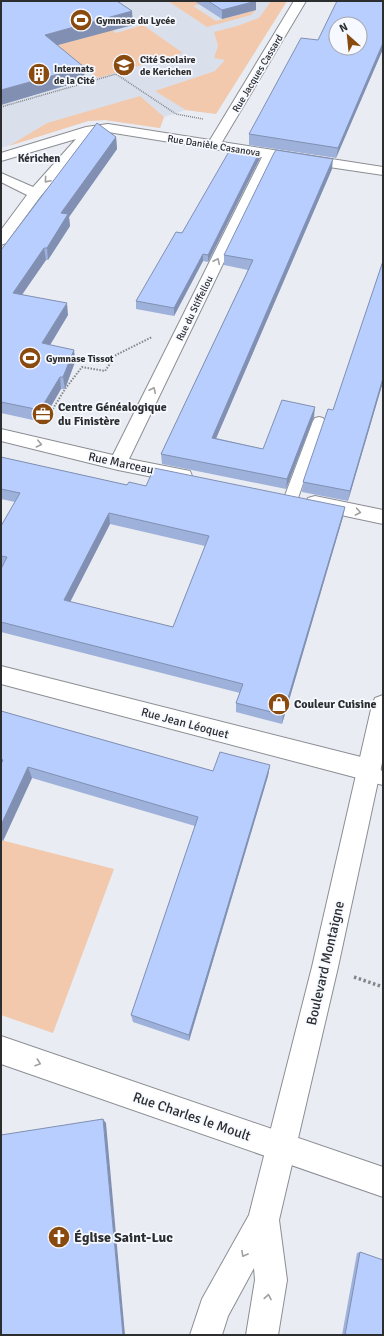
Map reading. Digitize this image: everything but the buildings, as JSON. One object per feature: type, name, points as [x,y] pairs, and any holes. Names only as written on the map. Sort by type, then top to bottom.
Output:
[{"type":"street","name":"Rue Jacques Cassard","points":[[214,144],[300,1]]},
{"type":"street","name":"Rue Danièle Casanova","points":[[1,157],[92,130],[108,128],[214,144],[271,155],[383,171]]},
{"type":"street","points":[[1,240],[35,194],[92,130]]},
{"type":"street","name":"Rue du Stiffellou","points":[[118,463],[266,160],[271,155]]},
{"type":"street","points":[[1,177],[35,194]]},
{"type":"street","name":"Rue Marceau","points":[[1,435],[118,463],[200,480]]},
{"type":"street","points":[[283,496],[383,517]]},
{"type":"street","name":"Rue Jean Léoquet","points":[[1,675],[373,774]]},
{"type":"street","name":"Boulevard Montaigne","points":[[206,1335],[213,1310],[263,1220],[373,774],[383,705]]},
{"type":"street","name":"Rue Charles le Moult","points":[[1,1050],[383,1182]]},
{"type":"street","name":"Boulevard Montaigne","points":[[262,1335],[271,1280],[263,1220]]},
{"type":"lane","points":[[283,496],[319,421]]},
{"type":"path","points":[[1,107],[116,74],[176,114]]},
{"type":"path","points":[[34,443],[56,402],[82,367],[105,370],[116,356],[139,342],[185,326]]},
{"type":"shaded area","name":"Cité Scolaire de Kerichen","points":[[1,1],[287,1],[216,114],[186,110],[164,117],[160,128],[105,120],[88,121],[1,148]]},
{"type":"shaded area","points":[[168,1],[212,1],[193,6],[216,21],[256,10],[251,15],[207,27]]},
{"type":"shaded area","points":[[271,1],[287,1],[216,114],[186,110],[155,91],[215,71],[225,60],[214,58],[218,46],[214,32],[259,18]]},
{"type":"shaded area","points":[[20,17],[66,43],[112,30],[116,33],[143,25],[183,53],[98,78]]},
{"type":"shaded area","points":[[140,96],[164,117],[160,128],[105,120],[88,121],[9,146],[47,123]]},
{"type":"shaded area","points":[[1,840],[114,869],[53,1033],[1,1015]]},
{"type":"place","name":"Gymnase du Lycée","points":[[81,20]]},
{"type":"place","name":"Cité Scolaire de Kerichen","points":[[124,65]]},
{"type":"place","name":"Internats de la Cité","points":[[39,74]]},
{"type":"place","name":"Gymnase Tissot","points":[[30,358]]},
{"type":"place","name":"Centre Généalogique du Finistère","points":[[43,414]]},
{"type":"place","name":"Couleur Cuisine","points":[[279,704]]},
{"type":"place","name":"Église Saint-Luc","points":[[59,1237]]},
{"type":"district","name":"Kérichen","points":[[39,158]]}]
